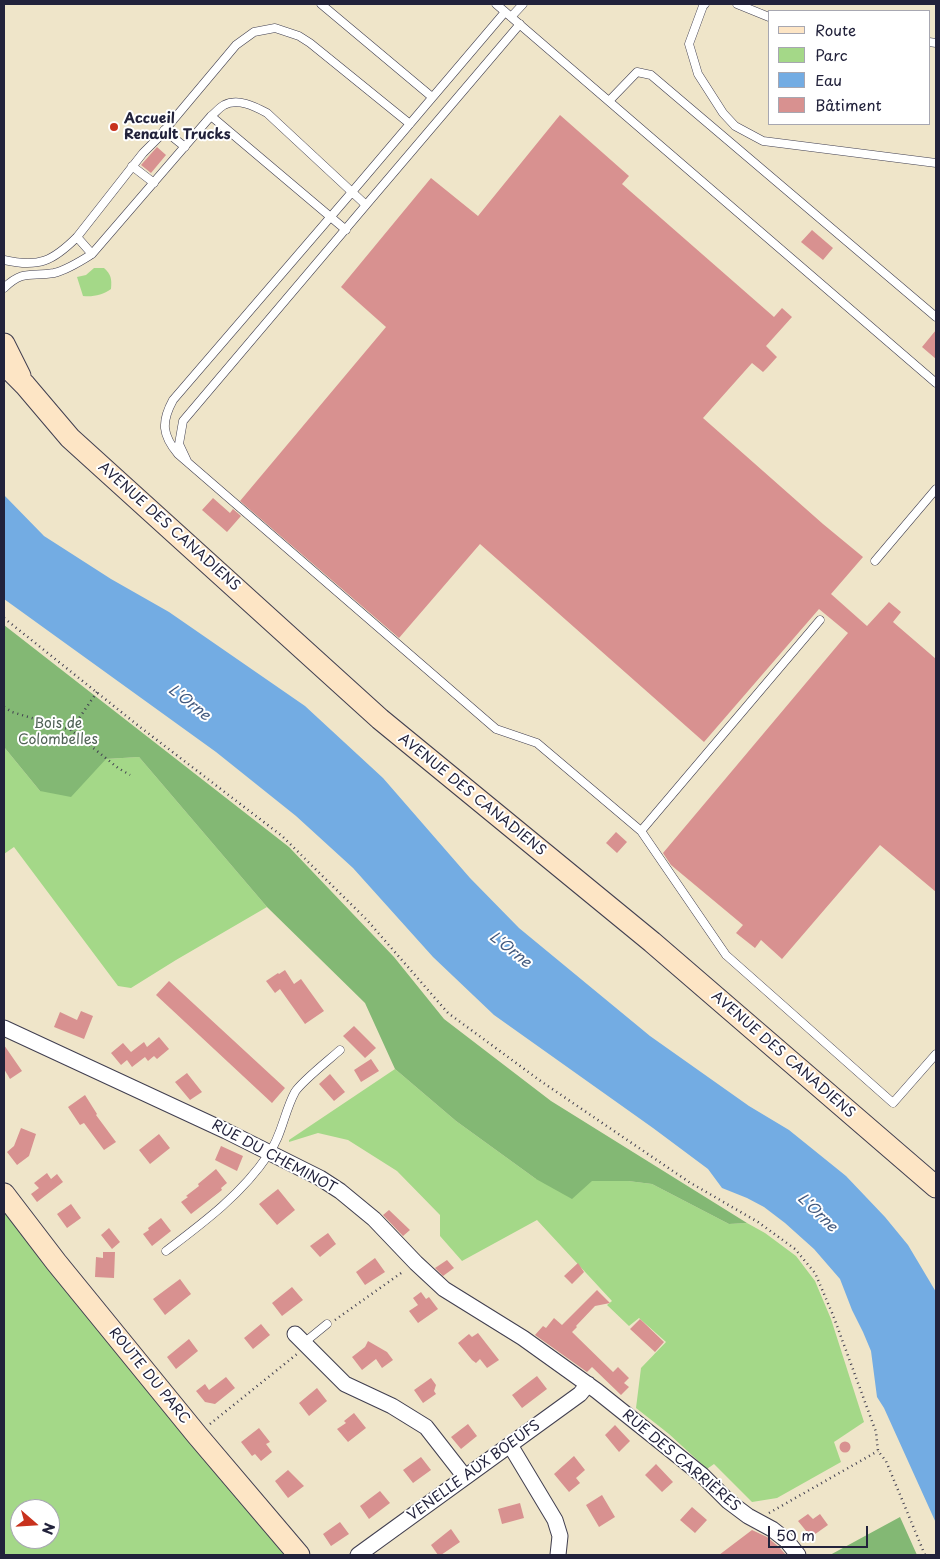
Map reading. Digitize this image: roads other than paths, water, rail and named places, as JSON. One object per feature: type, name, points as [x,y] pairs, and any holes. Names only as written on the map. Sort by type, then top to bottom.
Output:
[{"type":"street","name":"AVENUE DES CANADIENS","points":[[4,344],[25,385]]},
{"type":"street","name":"AVENUE DES CANADIENS","points":[[4,364],[25,385],[70,438],[380,720],[652,942],[936,1187]]},
{"type":"street","name":"RUE DU CHEMINOT","points":[[4,1028],[226,1131],[320,1178],[374,1218],[416,1263],[444,1289],[524,1338],[588,1384]]},
{"type":"street","name":"ROUTE DU PARC","points":[[4,1194],[56,1262],[197,1435],[299,1555]]},
{"type":"street","points":[[300,1338],[345,1384],[392,1406],[426,1427],[464,1477]]},
{"type":"street","name":"VENELLE AUX BOEUFS","points":[[358,1555],[580,1394],[588,1384]]},
{"type":"street","name":"RUE DES CARRIÈRES","points":[[588,1384],[702,1475],[728,1501],[786,1540],[798,1555]]},
{"type":"street","points":[[510,1445],[556,1520],[560,1536],[558,1555]]},
{"type":"lane","points":[[322,4],[432,97]]},
{"type":"lane","points":[[496,4],[936,383]]},
{"type":"lane","points":[[523,4],[508,14],[432,97],[173,400],[168,410],[165,431],[172,447],[188,464],[496,730],[537,743],[641,831],[726,955],[893,1103],[936,1054]]},
{"type":"lane","points":[[705,4],[689,44],[698,74],[723,113],[735,126],[763,141],[936,163]]},
{"type":"lane","points":[[737,4],[768,17]]},
{"type":"lane","points":[[188,464],[179,444],[183,421],[520,24]]},
{"type":"lane","points":[[4,260],[29,264],[48,260],[56,256],[77,237],[132,166],[236,45],[254,32],[275,28],[299,36],[410,124]]},
{"type":"lane","points":[[609,101],[637,72],[651,75],[936,317]]},
{"type":"lane","points":[[4,288],[23,274],[33,273],[41,275],[56,272],[80,262],[92,254],[211,116],[224,106],[234,102],[256,107],[267,113],[366,205]]},
{"type":"lane","points":[[211,116],[346,230]]},
{"type":"lane","points":[[725,138],[735,126]]},
{"type":"lane","points":[[164,130],[184,147]]},
{"type":"lane","points":[[132,166],[154,183]]},
{"type":"lane","points":[[77,237],[92,254]]},
{"type":"lane","points":[[875,561],[936,489]]},
{"type":"lane","points":[[641,831],[820,620]]},
{"type":"lane","points":[[166,1251],[203,1224],[249,1180],[270,1154],[296,1090],[340,1050]]},
{"type":"lane","points":[[300,1338],[327,1324]]},
{"type":"water","name":"L'Orne","points":[[4,495],[44,536],[111,579],[169,612],[305,706],[383,778],[470,878],[519,928],[650,1036],[749,1106],[789,1130],[846,1176],[885,1217],[908,1245],[936,1292],[936,1523],[884,1408],[877,1397],[871,1351],[840,1279],[814,1249],[764,1207],[722,1188],[708,1169],[494,1015],[433,957],[353,868],[296,816],[216,752],[4,599]]},
{"type":"place","name":"Accueil Renault Trucks","points":[[114,127]]},
{"type":"park label","name":"Bois de Colombelles","points":[[58,732]]}]
